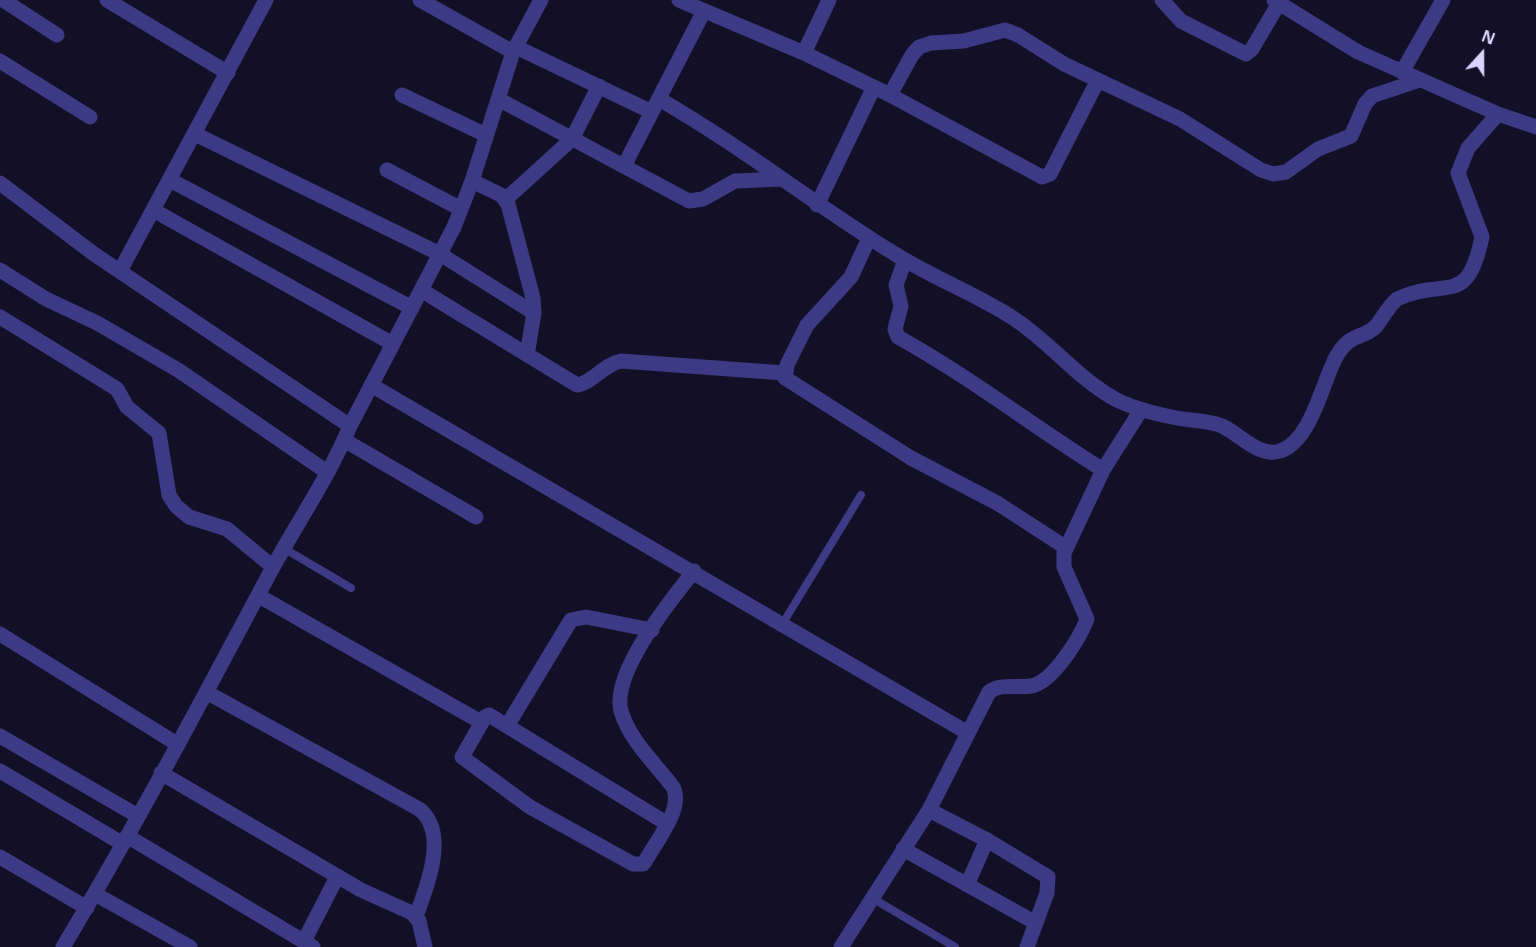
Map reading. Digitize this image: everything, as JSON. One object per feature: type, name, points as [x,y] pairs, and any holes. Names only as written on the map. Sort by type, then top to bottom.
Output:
[{"type":"street","points":[[3,0],[57,34]]},
{"type":"street","points":[[107,0],[228,73]]},
{"type":"street","points":[[120,271],[266,0]]},
{"type":"street","points":[[420,0],[515,50],[599,86],[656,106],[722,136],[817,205],[869,238],[1015,320],[1039,336],[1101,391],[1141,410],[1222,426],[1268,452],[1289,447],[1298,438],[1310,419],[1336,358],[1347,342],[1376,326],[1397,299],[1418,292],[1457,286],[1468,278],[1481,243],[1482,232],[1460,182],[1459,164],[1468,148],[1498,114]]},
{"type":"street","points":[[63,947],[95,894],[327,472],[440,254],[472,181],[515,50],[541,0]]},
{"type":"street","points":[[679,0],[804,53],[874,87],[1044,178],[1050,174],[1098,80]]},
{"type":"street","points":[[804,53],[830,0]]},
{"type":"street","points":[[1162,0],[1181,21],[1244,54],[1252,49],[1276,1],[1358,52],[1498,114],[1535,123]]},
{"type":"street","points":[[1402,72],[1443,0]]},
{"type":"street","points":[[624,166],[705,11]]},
{"type":"street","points":[[890,95],[912,55],[920,47],[931,43],[975,39],[998,30],[1018,34],[1050,55],[1180,119],[1261,170],[1273,174],[1286,172],[1318,149],[1351,136],[1365,105],[1372,96],[1420,80]]},
{"type":"street","points":[[0,61],[90,117]]},
{"type":"street","points":[[505,200],[572,139],[599,86]]},
{"type":"street","points":[[817,205],[874,87]]},
{"type":"street","points":[[402,95],[486,135]]},
{"type":"street","points":[[498,99],[693,202],[735,181],[781,179]]},
{"type":"street","points":[[195,134],[440,254],[534,313]]},
{"type":"street","points":[[387,170],[461,209]]},
{"type":"street","points":[[170,180],[412,308]]},
{"type":"street","points":[[472,181],[495,191],[505,200],[532,290],[534,313],[527,355]]},
{"type":"street","points":[[0,183],[347,433],[476,517]]},
{"type":"street","points":[[153,210],[393,344]]},
{"type":"street","points":[[784,373],[807,325],[851,277],[869,238]]},
{"type":"street","points":[[905,260],[896,285],[901,306],[895,329],[898,337],[966,376],[1053,439],[1104,470]]},
{"type":"street","points":[[0,270],[46,299],[97,323],[178,370],[327,472]]},
{"type":"street","points":[[421,290],[577,385],[585,383],[604,367],[621,361],[784,373]]},
{"type":"street","points":[[0,317],[117,389],[127,407],[159,433],[170,495],[176,506],[189,517],[227,529],[273,567]]},
{"type":"street","points":[[784,373],[788,381],[911,458],[997,503],[1065,547]]},
{"type":"street","points":[[371,385],[694,571],[968,733]]},
{"type":"street","points":[[841,947],[928,810],[991,690],[1030,686],[1040,682],[1067,654],[1086,622],[1085,612],[1064,567],[1065,547],[1104,470],[1141,410]]},
{"type":"street","points":[[666,823],[489,715],[481,722],[463,753],[462,759],[556,822],[639,866],[646,860],[666,823],[676,802],[676,793],[640,748],[630,731],[620,704],[625,676],[652,630],[694,571]]},
{"type":"street","points":[[259,596],[481,722]]},
{"type":"street","points":[[507,726],[571,620],[586,617],[652,630]]},
{"type":"street","points":[[0,634],[177,744]]},
{"type":"street","points":[[206,692],[424,813],[432,827],[432,863],[416,915],[424,947]]},
{"type":"street","points":[[0,736],[138,816]]},
{"type":"street","points":[[0,771],[309,944],[337,877]]},
{"type":"street","points":[[161,773],[337,877],[373,897],[416,915]]},
{"type":"street","points":[[928,810],[987,840],[1048,877],[1047,893],[1027,947]]},
{"type":"street","points":[[967,885],[987,840]]},
{"type":"street","points":[[903,849],[1036,923]]},
{"type":"street","points":[[0,857],[87,908]]},
{"type":"street","points":[[95,894],[190,947]]},
{"type":"lane","points":[[783,623],[861,495]]},
{"type":"lane","points":[[285,549],[351,588]]},
{"type":"lane","points":[[872,898],[955,947]]}]
